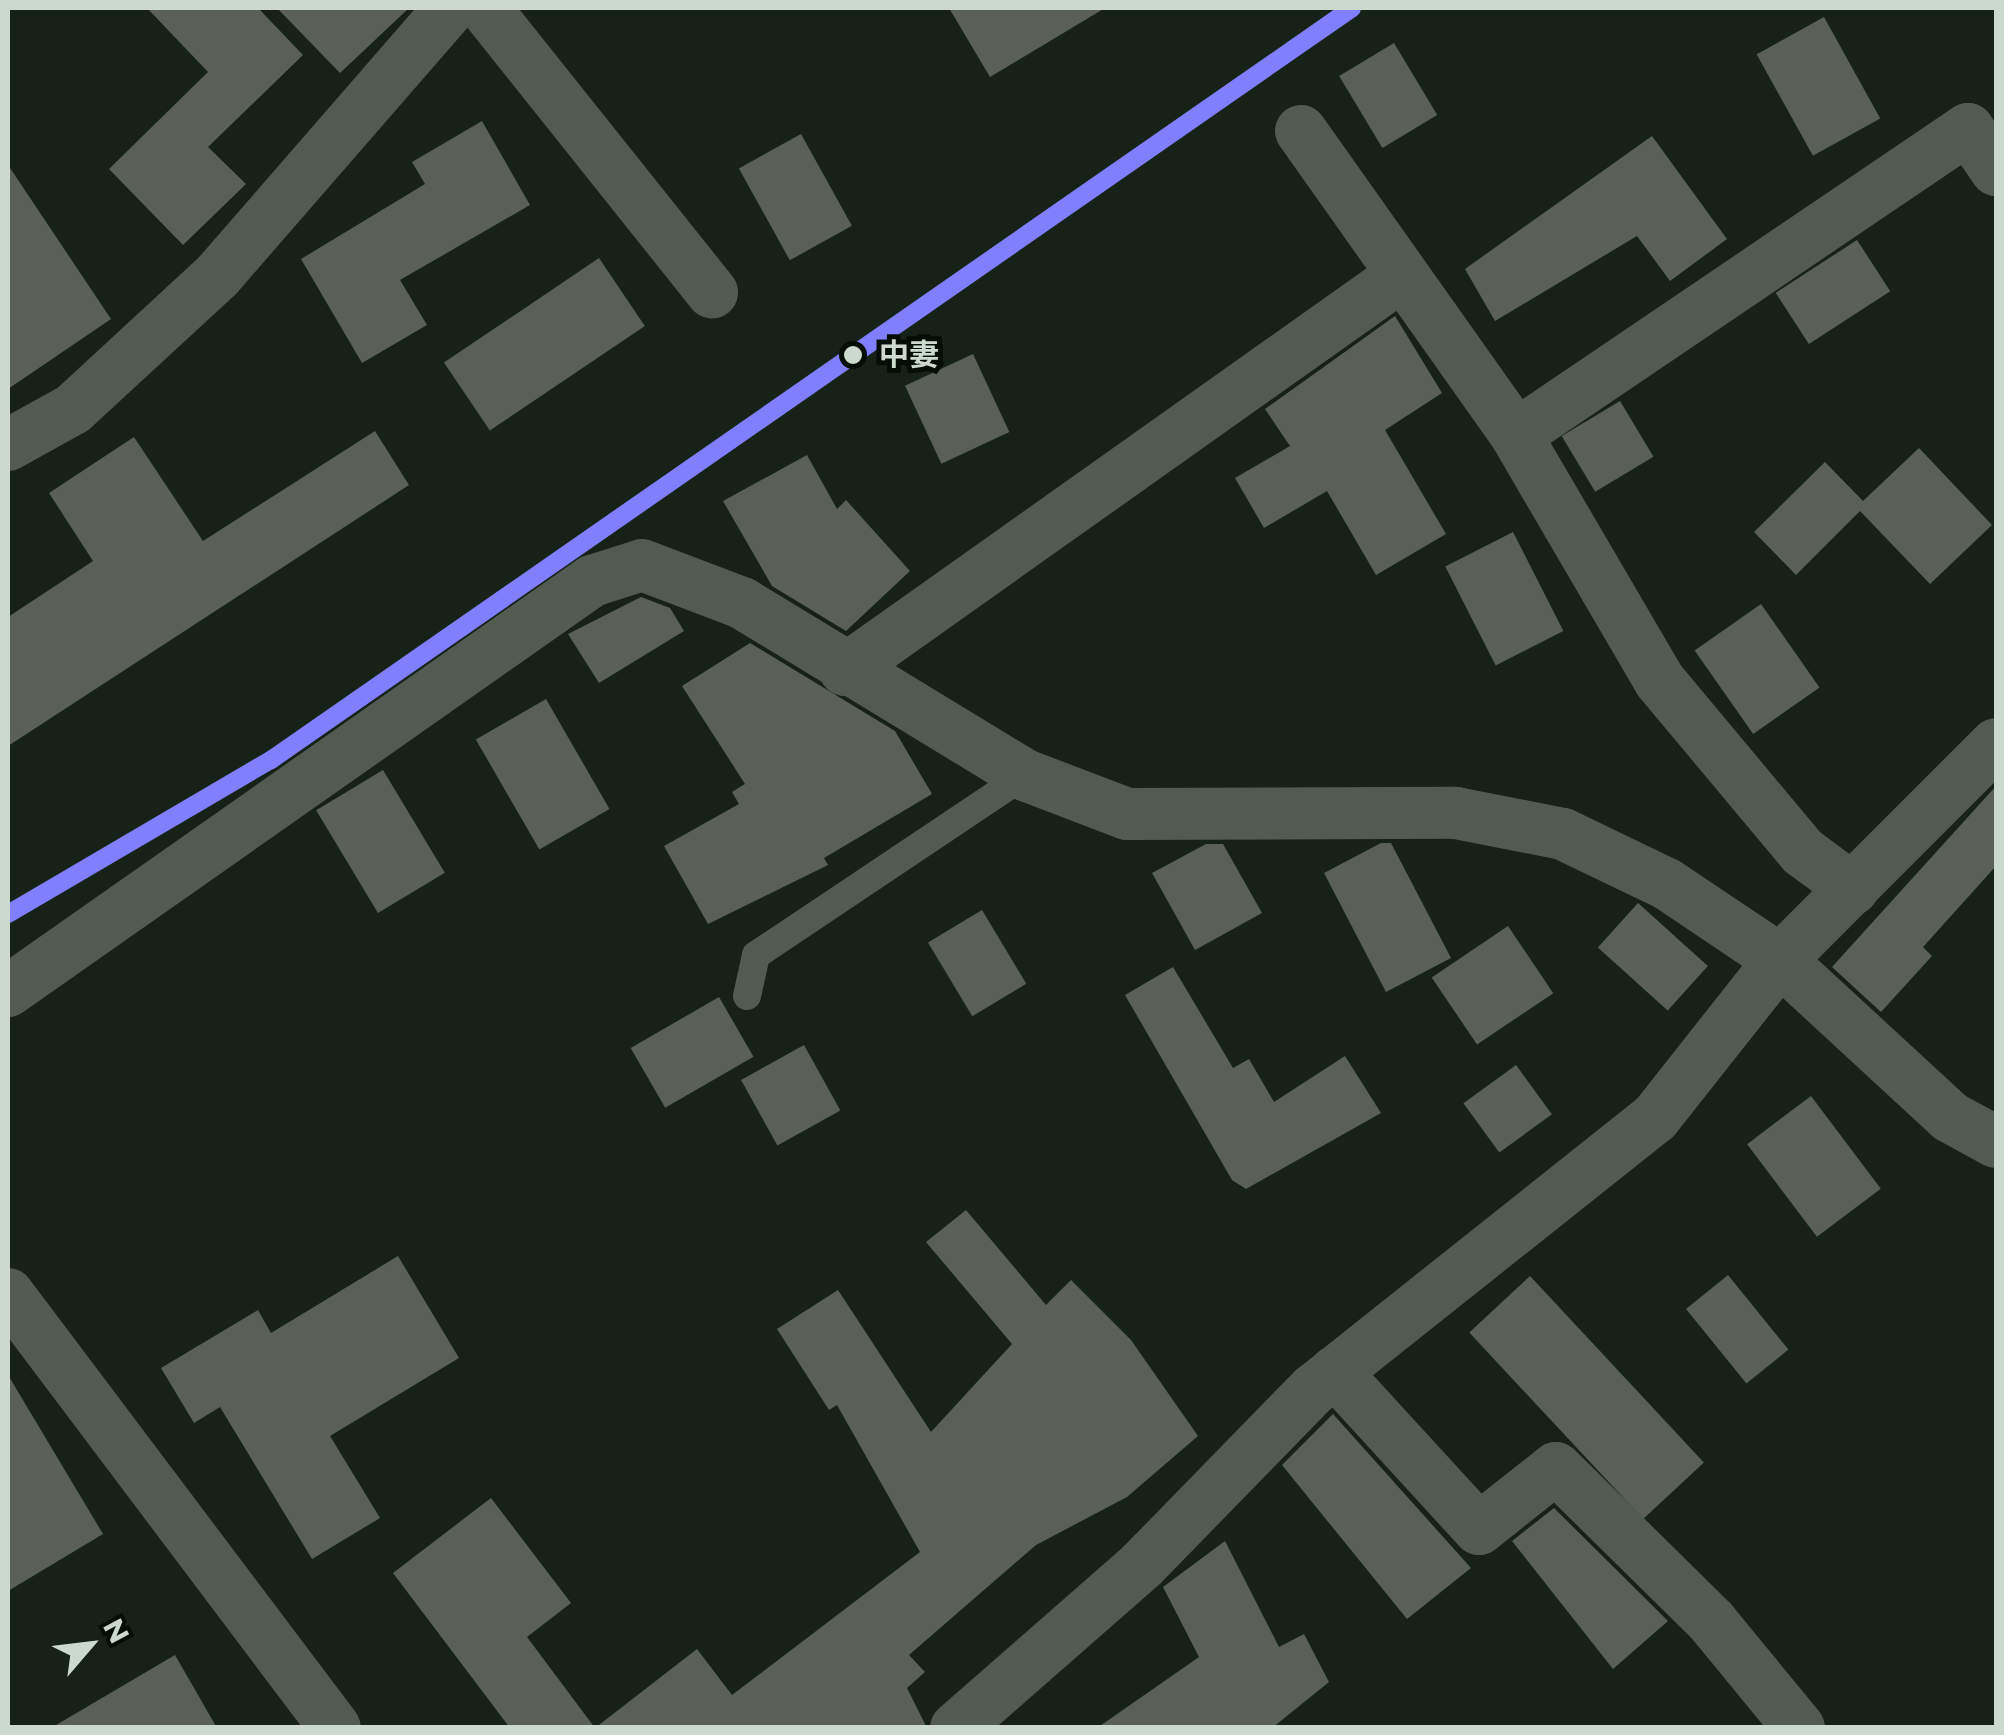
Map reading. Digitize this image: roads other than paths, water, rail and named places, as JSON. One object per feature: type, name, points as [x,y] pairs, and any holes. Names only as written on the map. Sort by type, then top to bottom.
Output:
[{"type":"street","points":[[8,445],[73,409],[218,275],[450,8]]},
{"type":"street","points":[[485,8],[712,292]]},
{"type":"street","points":[[1516,435],[1968,129],[1996,170]]},
{"type":"street","points":[[1301,131],[1516,435],[1659,680],[1803,852],[1853,888]]},
{"type":"street","points":[[845,670],[1402,275]]},
{"type":"street","points":[[8,991],[592,581],[642,564],[742,604],[845,670],[1025,775],[1127,814],[1456,813],[1562,834],[1667,884],[1780,960],[1950,1117],[1996,1142]]},
{"type":"street","points":[[956,1728],[1142,1565],[1335,1372],[1655,1118],[1780,960],[1996,744]]},
{"type":"street","points":[[8,1294],[335,1728]]},
{"type":"street","points":[[1335,1372],[1479,1529],[1556,1468],[1712,1622],[1799,1728]]},
{"type":"lane","points":[[747,996],[756,954],[1025,775]]},
{"type":"place","name":"中妻","points":[[853,355]]}]
